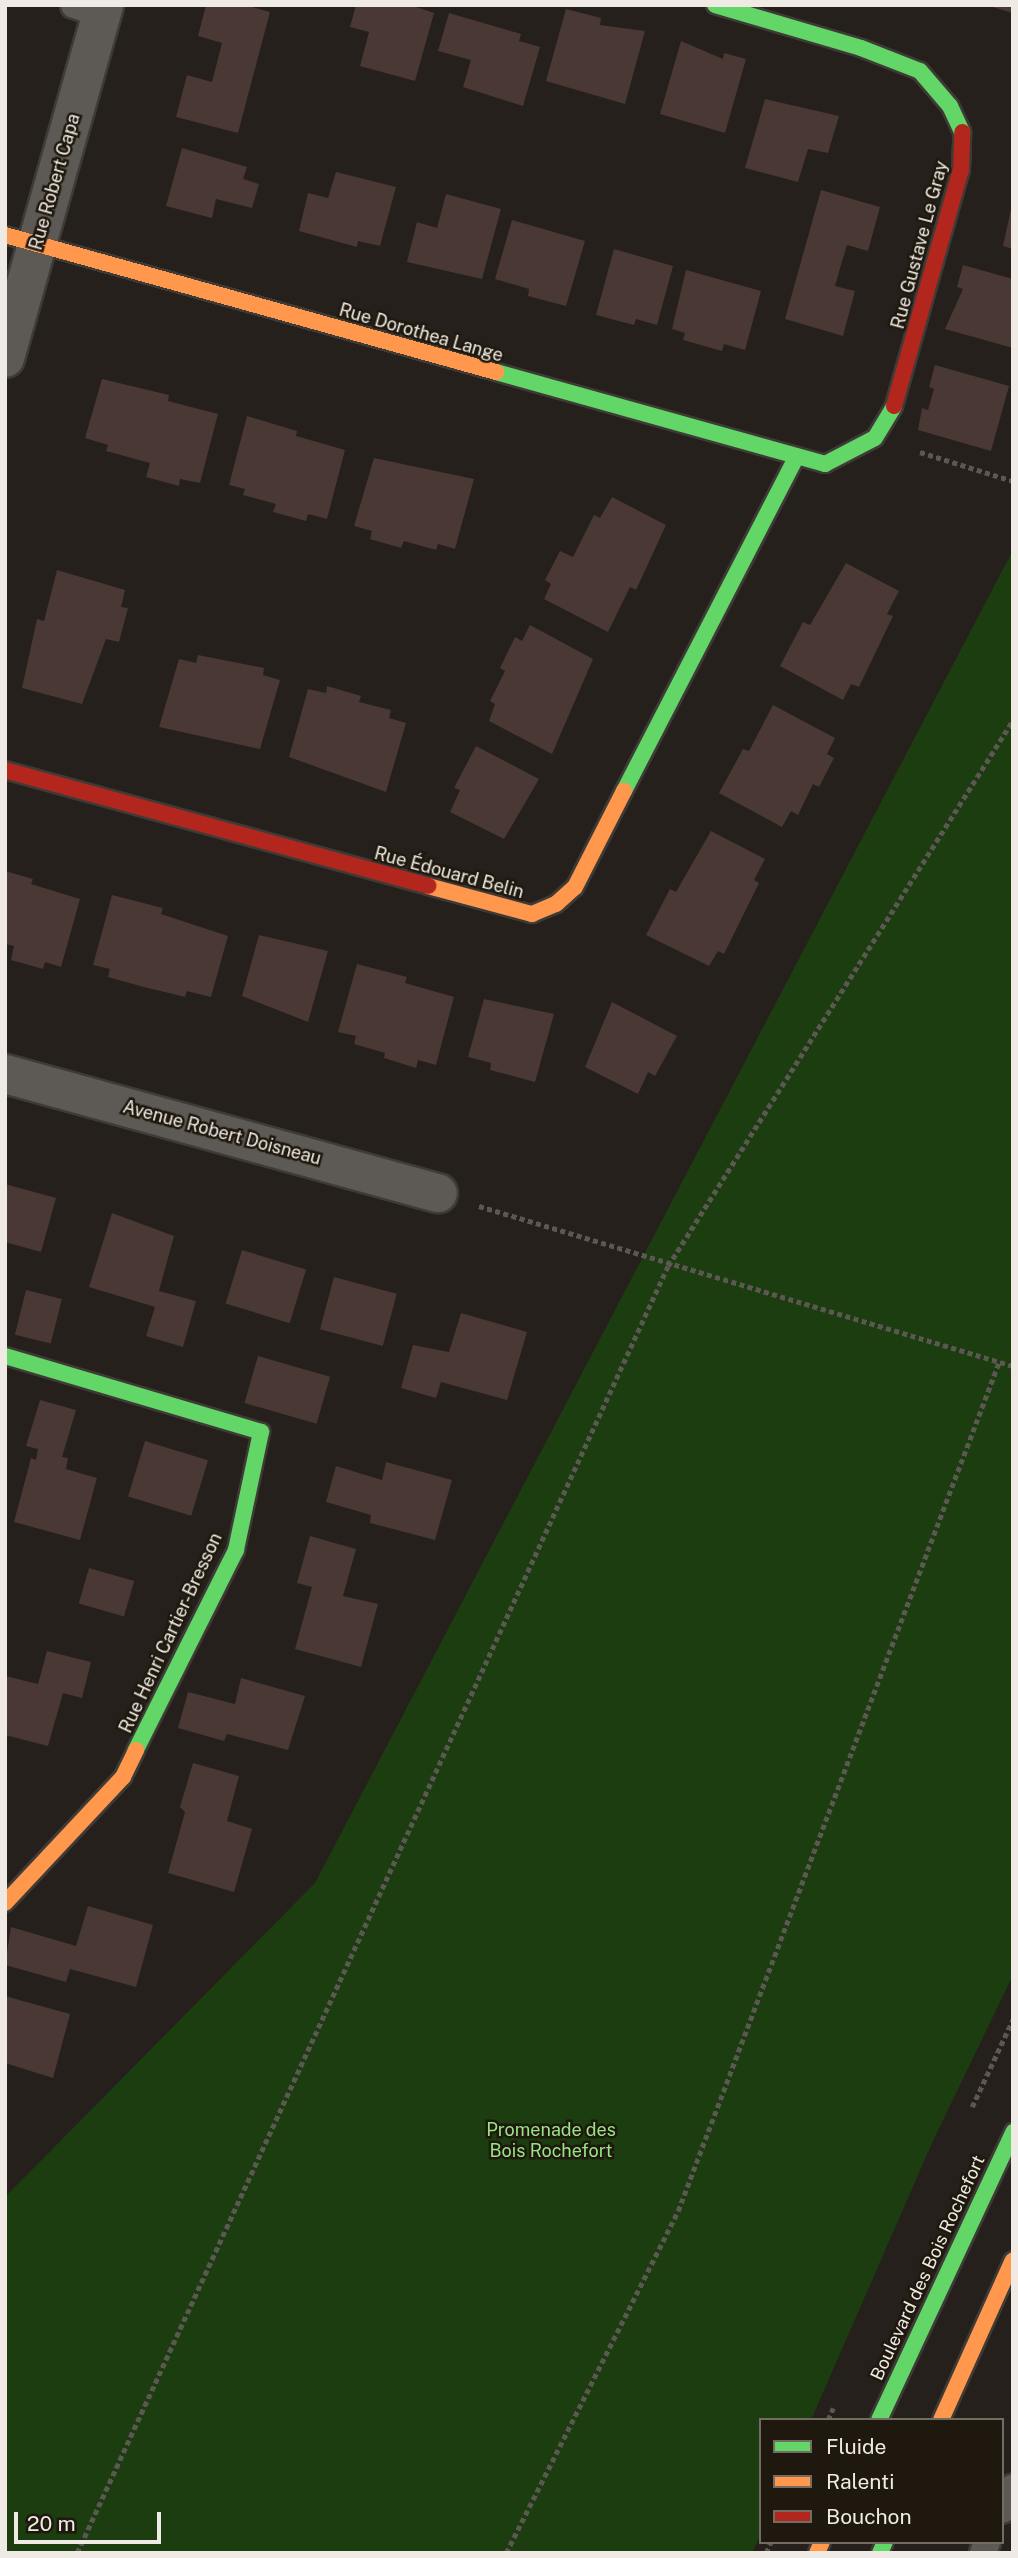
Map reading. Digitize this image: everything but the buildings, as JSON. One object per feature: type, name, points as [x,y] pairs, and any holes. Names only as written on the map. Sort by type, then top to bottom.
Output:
[{"type":"street","name":"Rue Gustave Le Gray","points":[[715,5],[848,44],[920,72],[950,106],[963,135],[961,170],[892,412],[875,438],[859,450],[825,464],[795,459]]},
{"type":"street","name":"Rue Robert Capa","points":[[5,358],[21,240],[93,8]]},
{"type":"street","name":"Rue Dorothea Lange","points":[[21,240],[795,459]]},
{"type":"street","name":"Rue Édouard Belin","points":[[5,770],[532,914],[556,904],[575,887],[795,459]]},
{"type":"street","name":"Avenue Robert Doisneau","points":[[5,1074],[438,1193]]},
{"type":"street","name":"Rue Henri Cartier-Bresson","points":[[5,1356],[261,1432],[236,1550],[123,1776],[5,1903]]},
{"type":"street","name":"Boulevard des Bois Rochefort","points":[[880,2418],[1013,2132]]},
{"type":"street","points":[[941,2418],[1013,2260]]},
{"type":"lane","points":[[1004,2506],[1013,2487]]},
{"type":"path","points":[[875,438],[1013,481]]},
{"type":"path","points":[[77,2553],[668,1266],[1013,720]]},
{"type":"path","points":[[438,1193],[668,1266],[1013,1366]]},
{"type":"path","points":[[506,2553],[678,2211],[999,1362]]},
{"type":"green space","name":"Promenade des Bois Rochefort","points":[[1013,550],[1013,1975],[932,2143],[812,2418],[759,2418],[759,2538],[752,2553],[5,2553],[5,2197],[315,1883]]},
{"type":"traffic: fast","points":[[715,5],[861,48],[920,71],[950,106],[962,132]]},
{"type":"traffic: fast","points":[[496,372],[825,464],[875,438],[894,406]]},
{"type":"traffic: fast","points":[[624,791],[795,459]]},
{"type":"traffic: fast","points":[[5,1356],[261,1432],[236,1550],[136,1750]]},
{"type":"traffic: fast","points":[[880,2418],[1013,2132]]},
{"type":"traffic: fast","points":[[880,2553],[884,2544]]},
{"type":"traffic: slow","points":[[5,235],[496,372]]},
{"type":"traffic: slow","points":[[428,886],[532,914],[556,904],[575,887],[624,791]]},
{"type":"traffic: slow","points":[[5,1903],[123,1777],[136,1750]]},
{"type":"traffic: slow","points":[[942,2418],[1013,2260]]},
{"type":"traffic: slow","points":[[817,2553],[821,2544]]},
{"type":"traffic: jam","points":[[894,406],[961,170],[962,132]]},
{"type":"traffic: jam","points":[[5,770],[428,886]]}]
